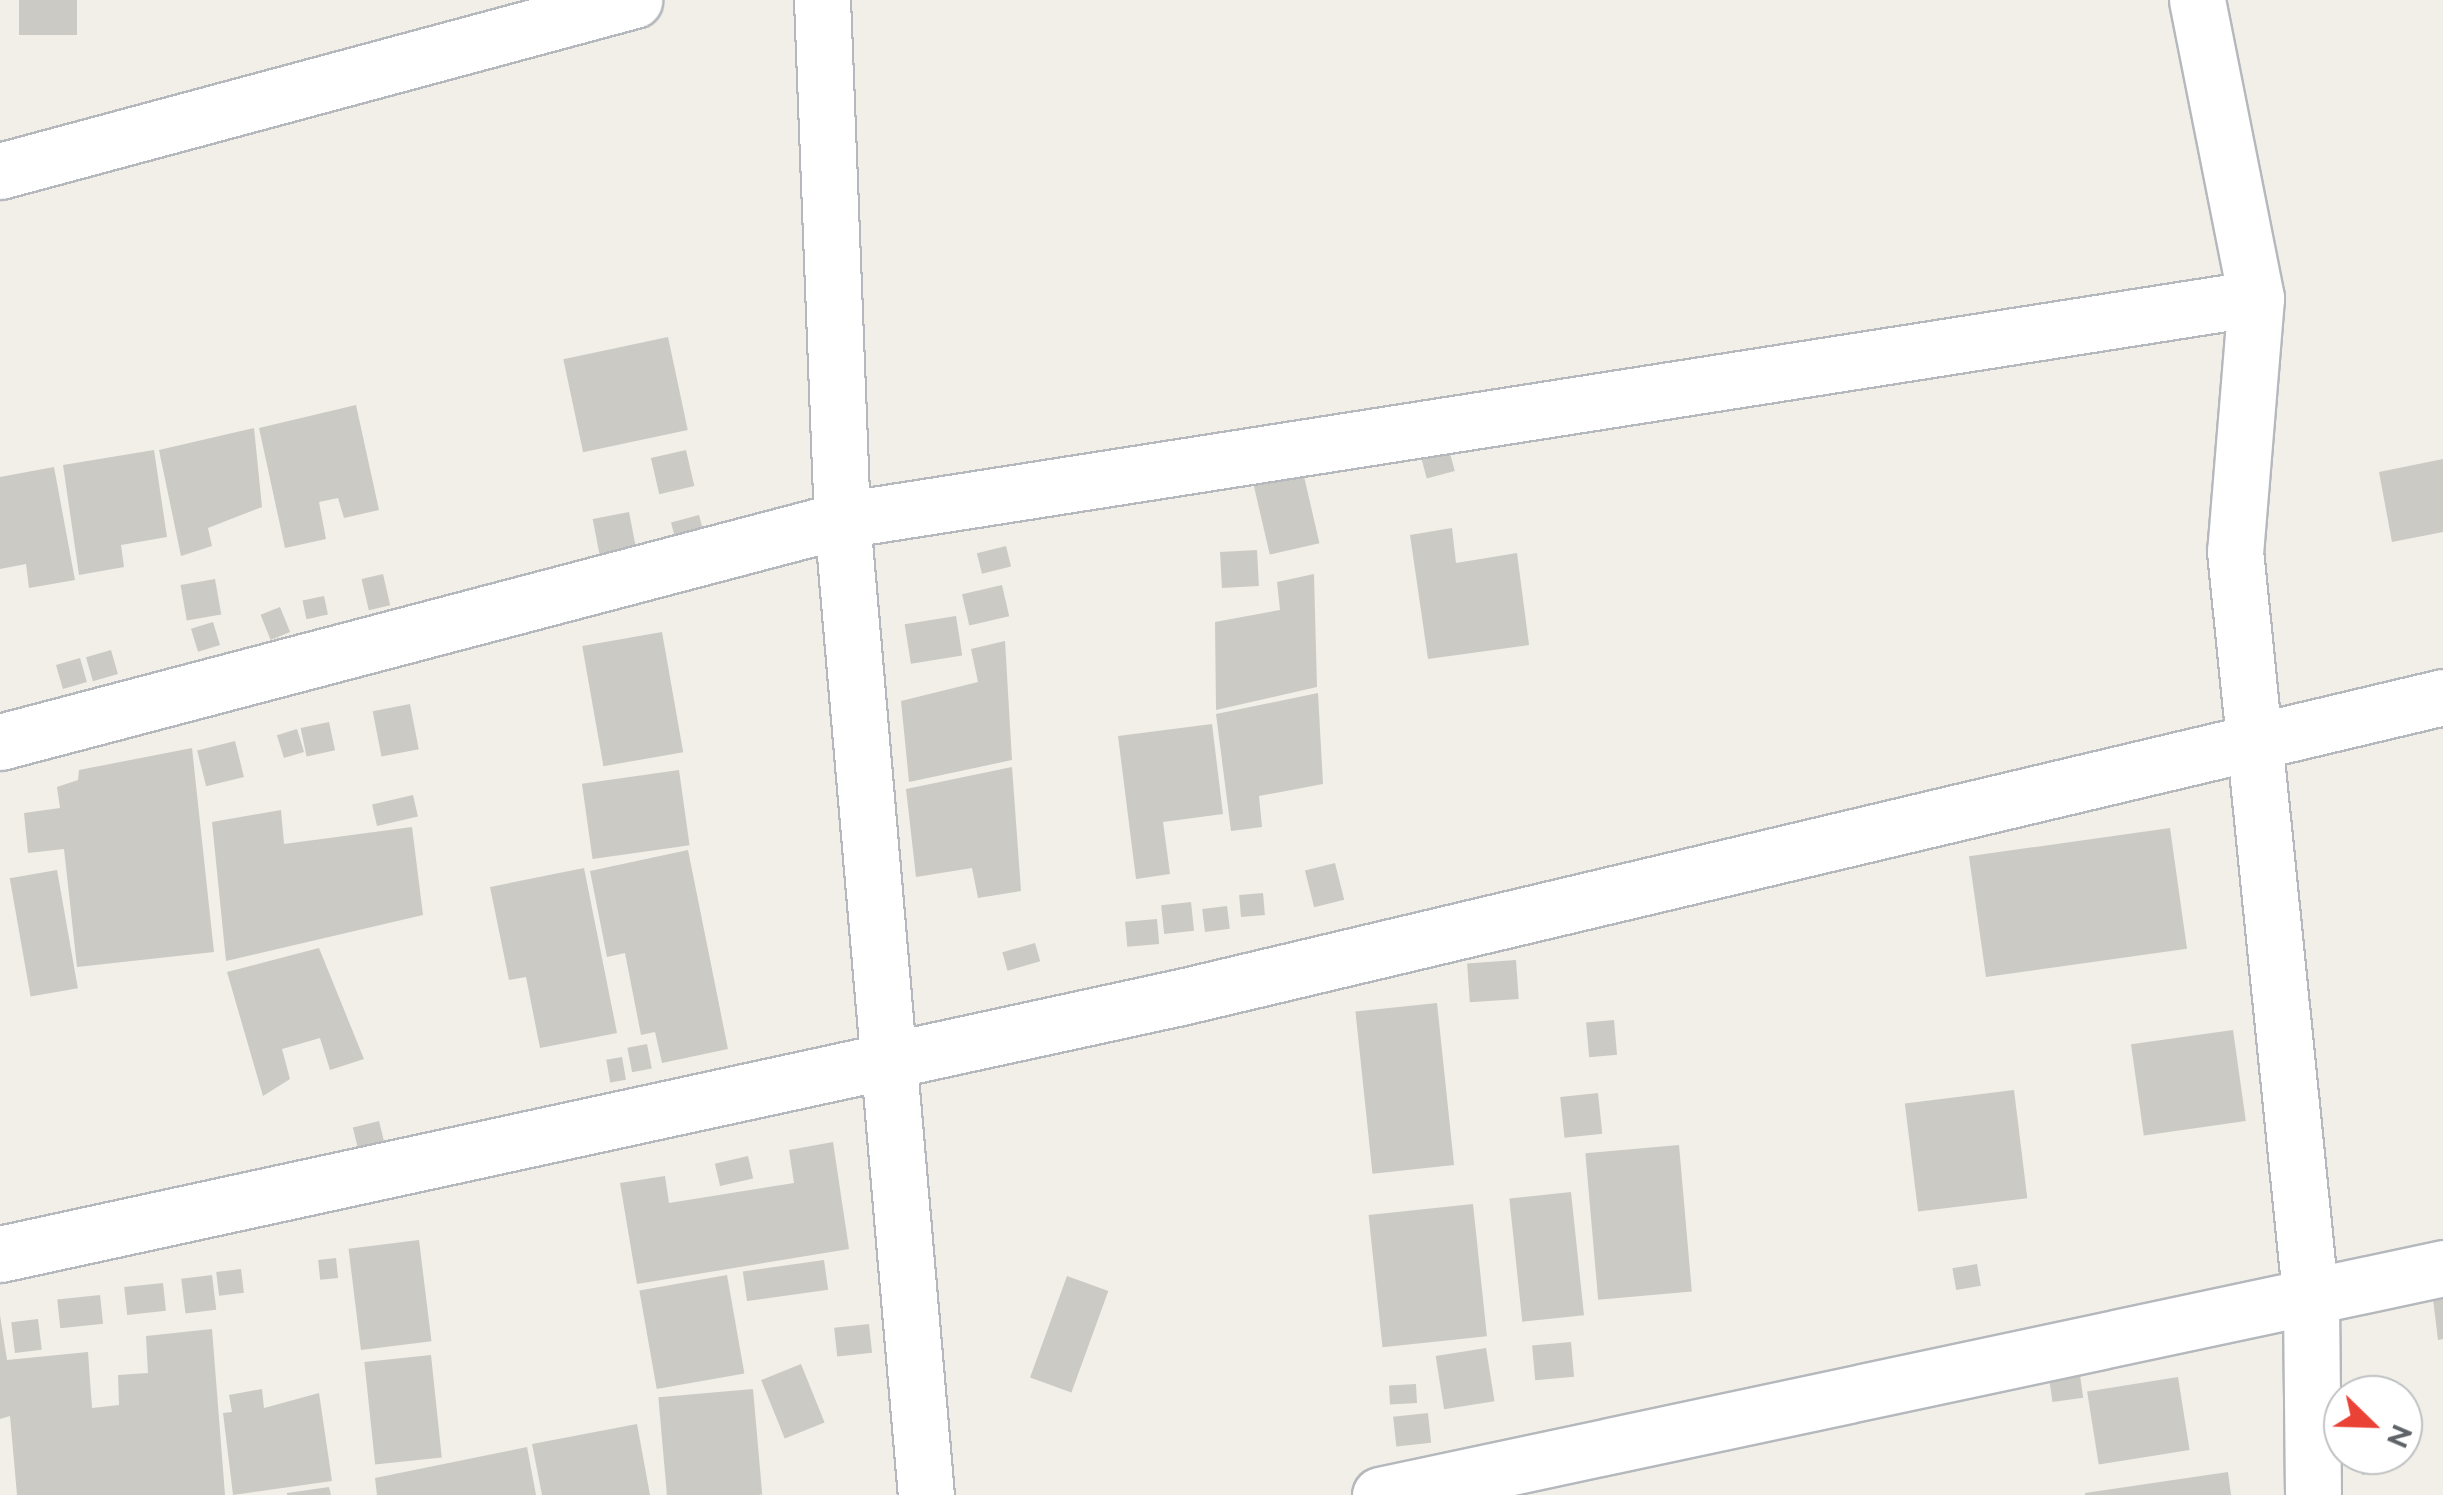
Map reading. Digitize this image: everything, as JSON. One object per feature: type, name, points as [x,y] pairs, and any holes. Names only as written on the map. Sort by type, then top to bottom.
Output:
[{"type":"street","points":[[0,172],[634,0]]},
{"type":"street","points":[[822,0],[842,520],[894,1052],[926,1495]]},
{"type":"street","points":[[2197,0],[2256,298],[2235,551],[2260,741],[2310,1304],[2313,1495]]},
{"type":"street","points":[[0,742],[842,520],[2256,298]]},
{"type":"street","points":[[0,1254],[894,1052],[1181,997],[2443,697]]},
{"type":"street","points":[[1380,1495],[2310,1304],[2443,1268]]},
{"type":"building","points":[[19,0],[77,0],[77,35],[19,35]]},
{"type":"building","points":[[668,337],[688,430],[583,452],[563,359]]},
{"type":"building","points":[[356,405],[379,510],[344,518],[338,498],[319,502],[326,539],[285,548],[259,428]]},
{"type":"building","points":[[254,428],[262,507],[208,528],[212,546],[181,556],[159,450]]},
{"type":"building","points":[[1447,442],[1455,471],[1427,478],[1419,450]]},
{"type":"building","points":[[154,450],[167,537],[121,545],[124,567],[79,575],[63,465]]},
{"type":"building","points":[[686,450],[694,486],[659,494],[651,458]]},
{"type":"building","points":[[2443,459],[2443,532],[2392,542],[2379,472]]},
{"type":"building","points":[[54,467],[75,580],[29,588],[26,564],[0,569],[0,477]]},
{"type":"building","points":[[1303,472],[1319,543],[1270,555],[1253,483]]},
{"type":"building","points":[[629,512],[636,547],[600,554],[593,519]]},
{"type":"building","points":[[699,515],[705,538],[677,546],[671,523]]},
{"type":"building","points":[[1452,528],[1456,563],[1517,553],[1529,645],[1428,659],[1410,535]]},
{"type":"building","points":[[1006,546],[1011,566],[982,574],[977,553]]},
{"type":"building","points":[[1257,550],[1259,586],[1222,588],[1220,552]]},
{"type":"building","points":[[383,574],[390,605],[369,610],[362,579]]},
{"type":"building","points":[[1314,574],[1317,687],[1216,710],[1215,622],[1280,610],[1277,582]]},
{"type":"building","points":[[215,579],[221,614],[187,621],[181,585]]},
{"type":"building","points":[[1002,585],[1009,616],[969,625],[962,594]]},
{"type":"building","points":[[324,596],[328,615],[306,619],[302,601]]},
{"type":"building","points":[[280,607],[290,632],[271,640],[261,615]]},
{"type":"building","points":[[956,616],[962,656],[911,664],[905,624]]},
{"type":"building","points":[[213,622],[220,645],[198,652],[191,629]]},
{"type":"building","points":[[662,632],[683,752],[603,766],[582,646]]},
{"type":"building","points":[[1005,641],[1012,760],[909,782],[901,701],[978,682],[971,649]]},
{"type":"building","points":[[111,650],[118,674],[93,681],[86,657]]},
{"type":"building","points":[[80,658],[87,682],[63,689],[56,665]]},
{"type":"building","points":[[1318,693],[1323,784],[1259,796],[1262,827],[1231,831],[1216,714]]},
{"type":"building","points":[[410,704],[419,749],[381,756],[373,711]]},
{"type":"building","points":[[329,722],[335,750],[307,756],[301,728]]},
{"type":"building","points":[[1212,724],[1223,814],[1163,822],[1170,874],[1136,879],[1118,736]]},
{"type":"building","points":[[297,729],[304,752],[284,758],[277,735]]},
{"type":"building","points":[[235,741],[244,777],[206,786],[197,750]]},
{"type":"building","points":[[192,748],[214,952],[77,967],[64,849],[28,853],[24,813],[60,808],[57,787],[78,780],[79,770]]},
{"type":"building","points":[[1012,767],[1021,891],[978,898],[972,868],[916,877],[906,789]]},
{"type":"building","points":[[679,770],[690,845],[593,859],[582,784]]},
{"type":"building","points":[[413,795],[418,816],[377,826],[372,804]]},
{"type":"building","points":[[281,810],[284,844],[412,827],[423,915],[226,961],[212,822]]},
{"type":"building","points":[[2170,828],[2187,949],[1986,977],[1969,856]]},
{"type":"building","points":[[688,850],[728,1049],[662,1063],[655,1032],[641,1035],[625,953],[607,957],[590,871]]},
{"type":"building","points":[[1335,863],[1344,900],[1314,907],[1305,870]]},
{"type":"building","points":[[584,868],[617,1033],[540,1048],[526,977],[509,980],[490,887]]},
{"type":"building","points":[[57,870],[78,988],[31,997],[10,878]]},
{"type":"building","points":[[1263,893],[1265,915],[1241,917],[1239,895]]},
{"type":"building","points":[[1191,902],[1194,931],[1164,934],[1161,905]]},
{"type":"building","points":[[1227,906],[1230,929],[1205,932],[1202,909]]},
{"type":"building","points":[[1157,919],[1159,944],[1127,947],[1125,922]]},
{"type":"building","points":[[1035,943],[1040,961],[1008,971],[1002,952]]},
{"type":"building","points":[[319,948],[364,1059],[330,1070],[320,1038],[282,1049],[290,1079],[263,1096],[227,972]]},
{"type":"building","points":[[1516,960],[1519,999],[1470,1002],[1467,963]]},
{"type":"building","points":[[1437,1003],[1454,1165],[1372,1174],[1355,1012]]},
{"type":"building","points":[[1614,1020],[1617,1055],[1589,1057],[1586,1022]]},
{"type":"building","points":[[2233,1030],[2246,1121],[2144,1135],[2131,1044]]},
{"type":"building","points":[[647,1044],[652,1069],[632,1072],[627,1048]]},
{"type":"building","points":[[622,1057],[626,1080],[610,1082],[606,1060]]},
{"type":"building","points":[[2014,1090],[2027,1198],[1918,1212],[1905,1103]]},
{"type":"building","points":[[1598,1093],[1602,1134],[1564,1138],[1560,1097]]},
{"type":"building","points":[[379,1121],[384,1141],[358,1148],[353,1128]]},
{"type":"building","points":[[833,1142],[849,1249],[637,1284],[620,1183],[665,1176],[669,1203],[794,1183],[789,1150]]},
{"type":"building","points":[[1679,1145],[1692,1291],[1598,1300],[1585,1153]]},
{"type":"building","points":[[748,1156],[753,1178],[720,1186],[715,1164]]},
{"type":"building","points":[[1571,1192],[1584,1315],[1522,1322],[1509,1198]]},
{"type":"building","points":[[1473,1204],[1487,1336],[1382,1347],[1369,1215]]},
{"type":"building","points":[[419,1240],[431,1341],[361,1350],[349,1249]]},
{"type":"building","points":[[336,1258],[338,1278],[320,1280],[318,1260]]},
{"type":"building","points":[[824,1260],[828,1290],[747,1301],[743,1271]]},
{"type":"building","points":[[1977,1264],[1981,1286],[1956,1290],[1952,1268]]},
{"type":"building","points":[[241,1269],[244,1293],[219,1296],[216,1272]]},
{"type":"building","points":[[212,1275],[216,1310],[185,1314],[181,1279]]},
{"type":"building","points":[[727,1275],[744,1373],[657,1389],[639,1290]]},
{"type":"building","points":[[1067,1276],[1108,1291],[1071,1393],[1030,1377]]},
{"type":"building","points":[[163,1283],[166,1311],[127,1315],[124,1287]]},
{"type":"building","points":[[100,1295],[103,1324],[60,1328],[57,1299]]},
{"type":"building","points":[[2443,1298],[2443,1339],[2438,1340],[2433,1299]]},
{"type":"building","points":[[0,1315],[7,1360],[88,1352],[92,1408],[119,1405],[118,1375],[148,1373],[146,1336],[212,1329],[225,1495],[17,1495],[10,1416],[0,1419]]},
{"type":"building","points":[[38,1319],[42,1350],[15,1353],[11,1322]]},
{"type":"building","points":[[869,1324],[872,1353],[837,1356],[834,1328]]},
{"type":"building","points":[[1571,1342],[1574,1377],[1535,1380],[1532,1345]]},
{"type":"building","points":[[1486,1348],[1494,1401],[1444,1409],[1436,1356]]},
{"type":"building","points":[[431,1355],[442,1457],[375,1464],[364,1362]]},
{"type":"building","points":[[801,1364],[825,1422],[785,1439],[761,1380]]},
{"type":"building","points":[[2079,1368],[2083,1398],[2052,1402],[2048,1372]]},
{"type":"building","points":[[2178,1377],[2190,1450],[2099,1464],[2087,1391]]},
{"type":"building","points":[[1416,1384],[1417,1403],[1390,1404],[1389,1385]]},
{"type":"building","points":[[262,1389],[264,1408],[319,1393],[332,1481],[233,1495],[223,1413],[232,1412],[229,1395]]},
{"type":"building","points":[[753,1389],[762,1495],[667,1495],[658,1397]]},
{"type":"building","points":[[1428,1413],[1431,1443],[1396,1446],[1393,1417]]},
{"type":"building","points":[[637,1424],[650,1495],[542,1495],[532,1444]]},
{"type":"building","points":[[527,1447],[536,1495],[377,1495],[375,1478]]},
{"type":"building","points":[[2228,1472],[2231,1495],[2085,1495],[2085,1493]]},
{"type":"building","points":[[329,1487],[331,1495],[287,1495],[287,1493]]}]
